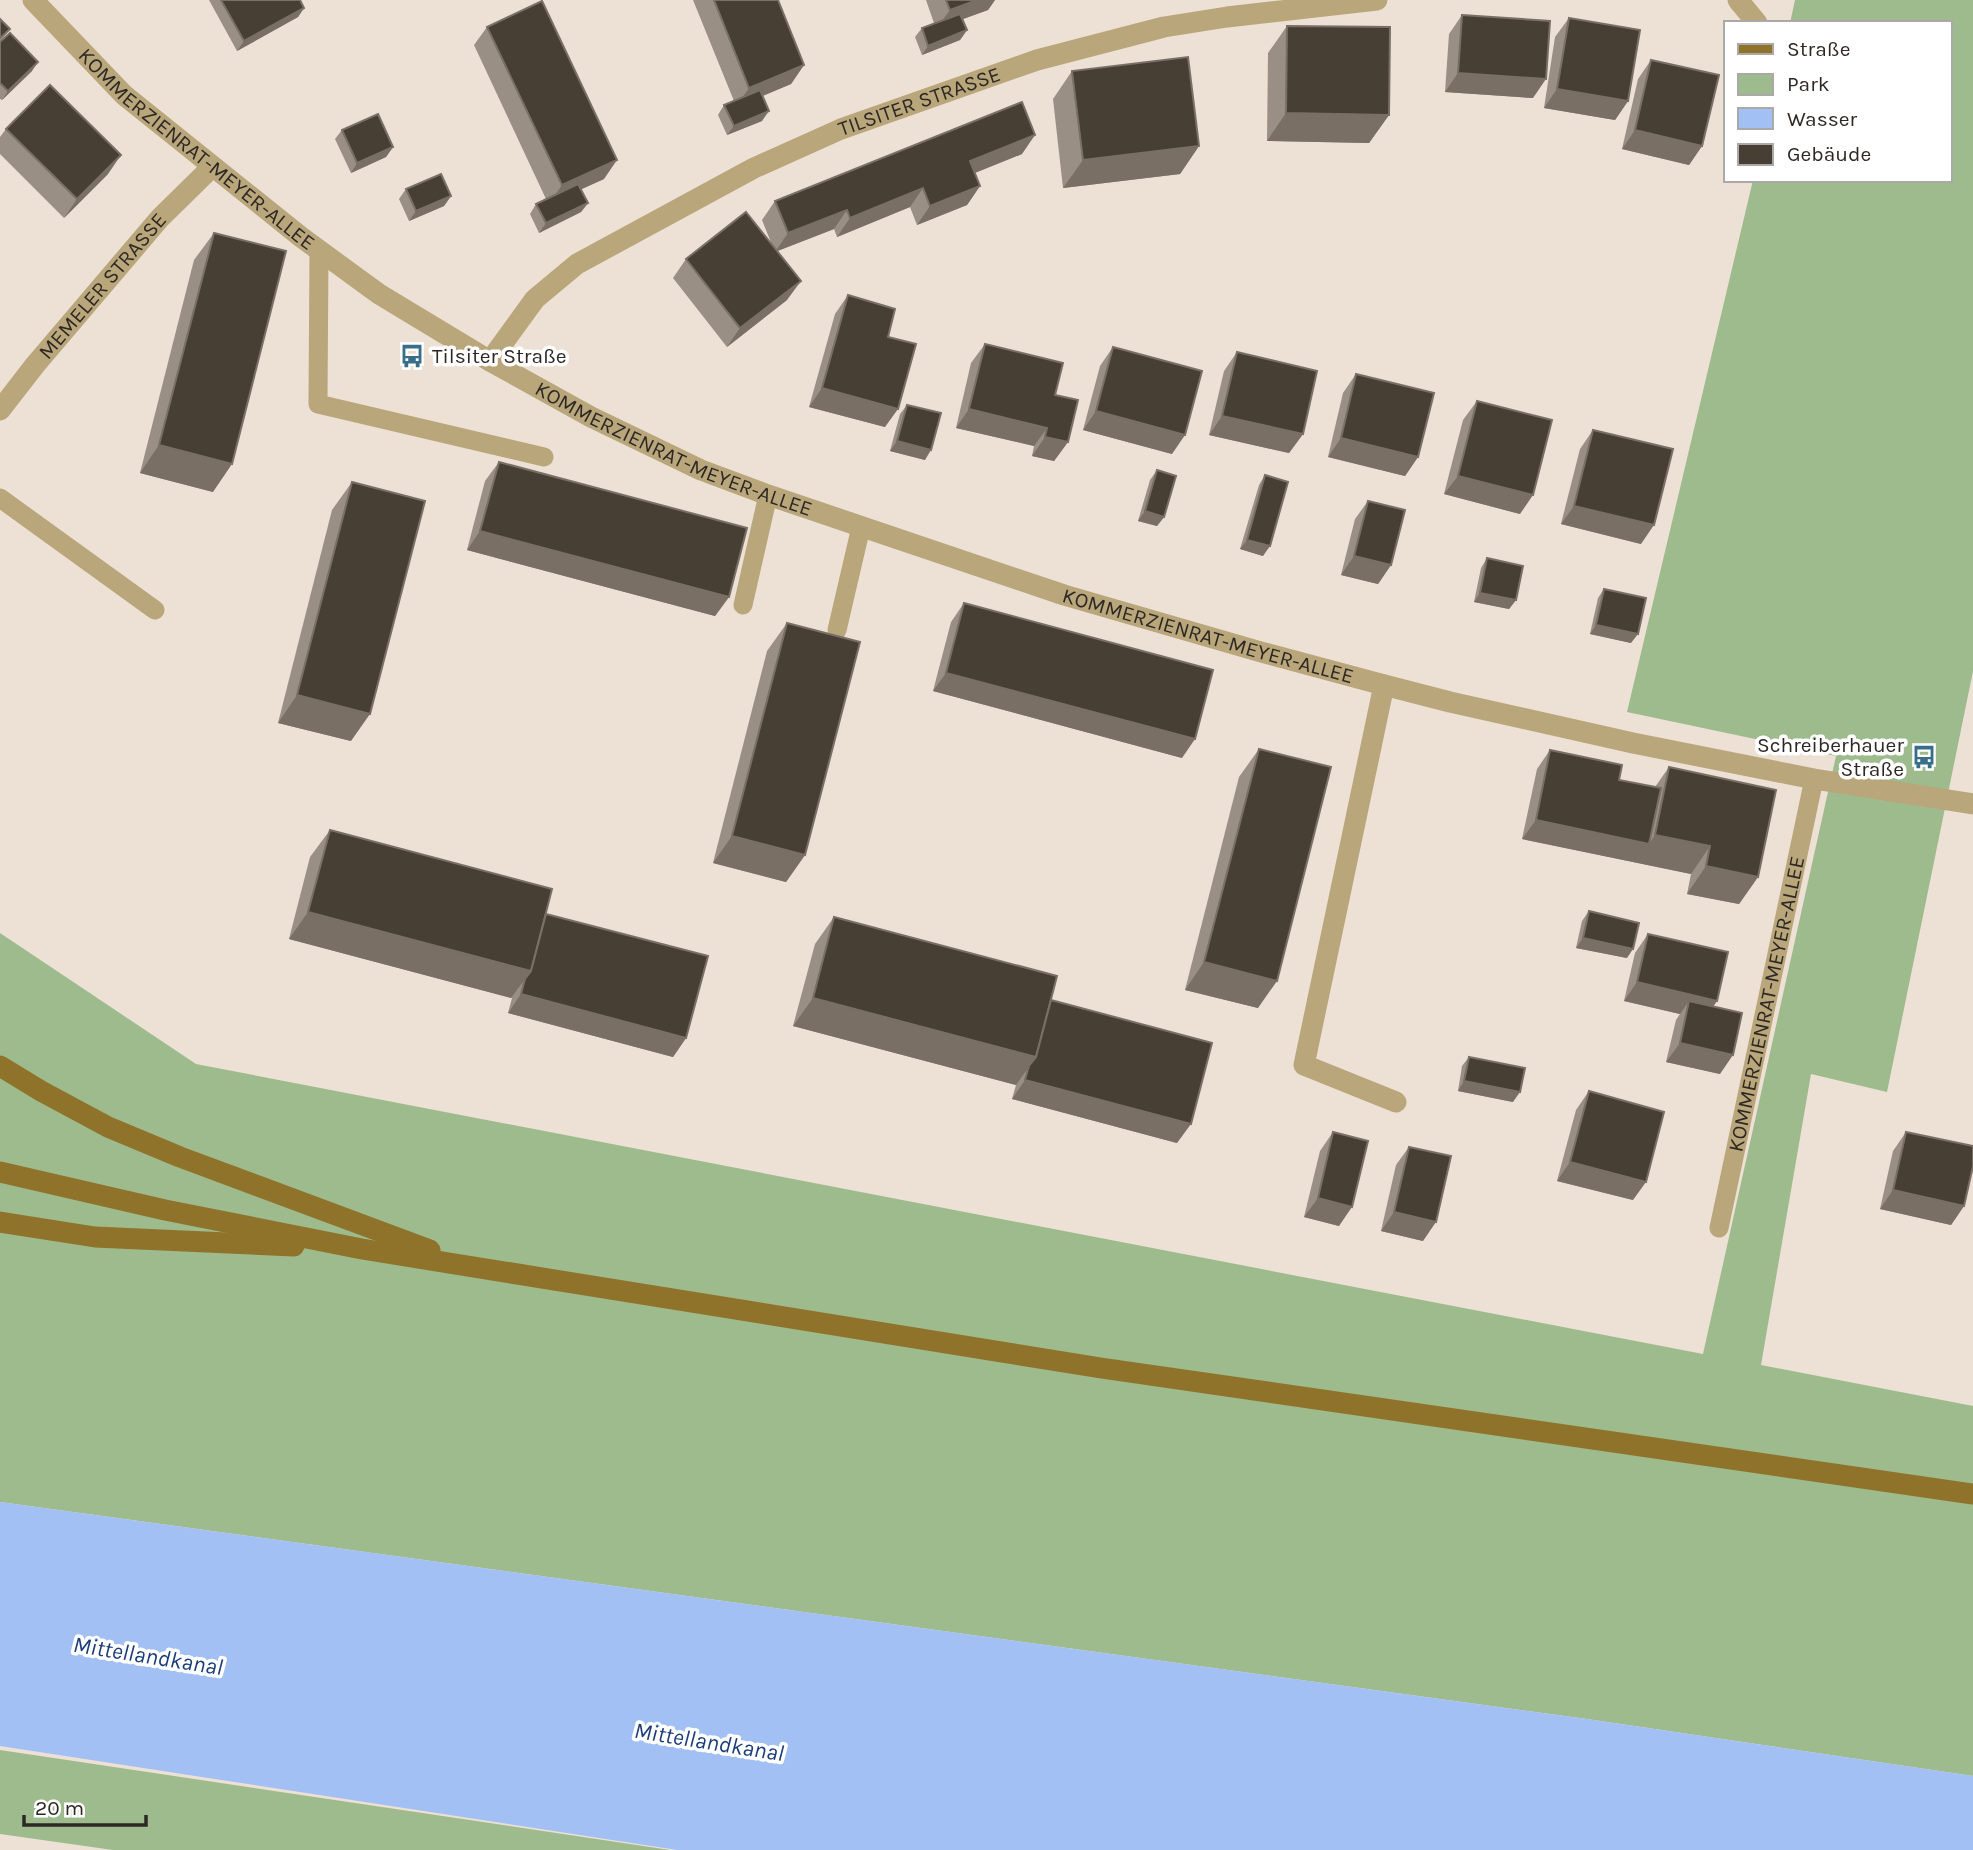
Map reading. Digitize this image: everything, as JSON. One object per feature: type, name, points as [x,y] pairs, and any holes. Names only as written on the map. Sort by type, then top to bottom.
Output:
[{"type":"main road","points":[[0,1066],[108,1127],[180,1157],[475,1266]]},
{"type":"main road","points":[[0,1172],[165,1210],[362,1249],[1101,1368],[1973,1494]]},
{"type":"main road","points":[[0,1222],[95,1237],[362,1249]]},
{"type":"street","name":"KOMMERZIENRAT-MEYER-ALLEE","points":[[33,0],[124,95],[212,167],[379,294],[490,361],[603,423],[701,470],[1064,595],[1384,685],[1633,743],[1814,779],[1973,804]]},
{"type":"street","name":"TILSITER STRASSE","points":[[490,361],[535,299],[577,264],[754,168],[841,129],[1037,60],[1164,27],[1377,0]]},
{"type":"street","points":[[1738,0],[1755,21]]},
{"type":"street","name":"MEMELER STRASSE","points":[[0,410],[160,218],[212,167]]},
{"type":"street","name":"KOMMERZIENRAT-MEYER-ALLEE","points":[[1384,685],[1304,1065],[1396,1102]]},
{"type":"lane","points":[[319,250],[318,404],[544,457]]},
{"type":"lane","points":[[743,605],[768,495]]},
{"type":"lane","points":[[0,498],[155,610]]},
{"type":"lane","points":[[837,630],[861,527]]},
{"type":"lane","name":"KOMMERZIENRAT-MEYER-ALLEE","points":[[1718,1228],[1814,779]]},
{"type":"green space","points":[[1795,0],[1973,0],[1973,671],[1887,1092],[1811,1074],[1761,1365],[1973,1406],[1973,1776],[1587,1719],[0,1502],[0,933],[196,1064],[1703,1354],[1836,756],[1627,712],[1753,182],[1952,182],[1952,21],[1790,21]]},
{"type":"green space","points":[[0,1750],[670,1850],[113,1850],[0,1834]]},
{"type":"water","name":"Mittellandkanal","points":[[0,1502],[1587,1719],[1973,1776],[1973,1850],[677,1850],[0,1746]]},
{"type":"building","points":[[221,0],[300,0],[304,8],[244,41]]},
{"type":"building","points":[[714,0],[778,0],[804,65],[749,88]]},
{"type":"building","points":[[946,0],[977,0],[950,10]]},
{"type":"building","points":[[542,1],[617,160],[562,185],[487,27]]},
{"type":"building","points":[[960,14],[967,30],[928,46],[922,28]]},
{"type":"building","points":[[1462,15],[1550,21],[1546,79],[1458,73]]},
{"type":"building","points":[[1569,18],[1640,30],[1628,101],[1557,89]]},
{"type":"building","points":[[0,19],[10,29],[0,38]]},
{"type":"building","points":[[1287,26],[1390,27],[1389,115],[1286,113]]},
{"type":"building","points":[[10,33],[38,62],[8,91],[0,83],[0,42]]},
{"type":"building","points":[[1188,57],[1199,146],[1083,160],[1072,71]]},
{"type":"building","points":[[1651,60],[1719,75],[1702,146],[1635,130]]},
{"type":"building","points":[[50,85],[121,155],[77,199],[6,129]]},
{"type":"building","points":[[760,90],[769,111],[734,126],[724,105]]},
{"type":"building","points":[[1022,102],[1035,135],[970,161],[980,186],[930,206],[923,188],[850,218],[847,210],[788,233],[775,201]]},
{"type":"building","points":[[378,114],[393,147],[357,163],[342,130]]},
{"type":"building","points":[[441,174],[451,196],[416,211],[406,189]]},
{"type":"building","points":[[578,184],[588,203],[546,223],[536,204]]},
{"type":"building","points":[[746,212],[801,281],[740,328],[686,259]]},
{"type":"building","points":[[214,233],[286,251],[232,464],[159,445]]},
{"type":"building","points":[[848,295],[895,309],[888,337],[916,344],[898,409],[822,388]]},
{"type":"building","points":[[985,344],[1063,363],[1055,395],[1078,400],[1068,442],[1045,437],[1047,428],[969,409]]},
{"type":"building","points":[[1113,347],[1202,371],[1185,435],[1096,411]]},
{"type":"building","points":[[1237,352],[1317,371],[1303,434],[1222,416]]},
{"type":"building","points":[[1356,374],[1434,393],[1418,457],[1341,438]]},
{"type":"building","points":[[1477,401],[1552,420],[1533,495],[1458,476]]},
{"type":"building","points":[[907,405],[941,413],[931,450],[897,441]]},
{"type":"building","points":[[1593,430],[1673,449],[1654,525],[1574,506]]},
{"type":"building","points":[[499,462],[747,528],[729,597],[480,531]]},
{"type":"building","points":[[1157,470],[1176,476],[1164,517],[1145,511]]},
{"type":"building","points":[[1265,475],[1288,482],[1270,546],[1247,540]]},
{"type":"building","points":[[352,482],[425,501],[370,714],[297,695]]},
{"type":"building","points":[[1368,501],[1405,510],[1391,565],[1354,556]]},
{"type":"building","points":[[1487,558],[1523,566],[1516,600],[1480,593]]},
{"type":"building","points":[[1604,589],[1646,598],[1638,634],[1596,625]]},
{"type":"building","points":[[964,603],[1213,670],[1195,739],[946,673]]},
{"type":"building","points":[[787,623],[860,642],[805,855],[732,836]]},
{"type":"building","points":[[1259,749],[1331,767],[1277,981],[1204,962]]},
{"type":"building","points":[[1550,750],[1622,765],[1619,780],[1661,788],[1649,844],[1536,820]]},
{"type":"building","points":[[1669,767],[1776,790],[1758,877],[1706,866],[1710,846],[1655,835]]},
{"type":"building","points":[[330,830],[552,889],[531,971],[308,912]]},
{"type":"building","points":[[1589,911],[1639,923],[1633,949],[1583,938]]},
{"type":"building","points":[[546,914],[708,956],[686,1038],[521,994],[525,979],[531,971]]},
{"type":"building","points":[[834,917],[1057,976],[1036,1057],[813,998]]},
{"type":"building","points":[[1648,934],[1728,952],[1717,1001],[1637,982]]},
{"type":"building","points":[[1051,1000],[1212,1043],[1191,1124],[1025,1080],[1029,1066],[1036,1057]]},
{"type":"building","points":[[1689,1001],[1742,1013],[1733,1055],[1680,1043]]},
{"type":"building","points":[[1469,1057],[1525,1068],[1520,1092],[1464,1081]]},
{"type":"building","points":[[1589,1091],[1664,1112],[1646,1182],[1570,1162]]},
{"type":"building","points":[[1333,1132],[1368,1141],[1352,1207],[1318,1198]]},
{"type":"building","points":[[1906,1132],[1973,1146],[1973,1166],[1964,1206],[1893,1190]]},
{"type":"building","points":[[1409,1147],[1451,1156],[1436,1222],[1394,1212]]},
{"type":"place","name":"Tilsiter Straße","points":[[412,356]]},
{"type":"place","name":"Schreiberhauer Straße","points":[[1924,757]]}]
